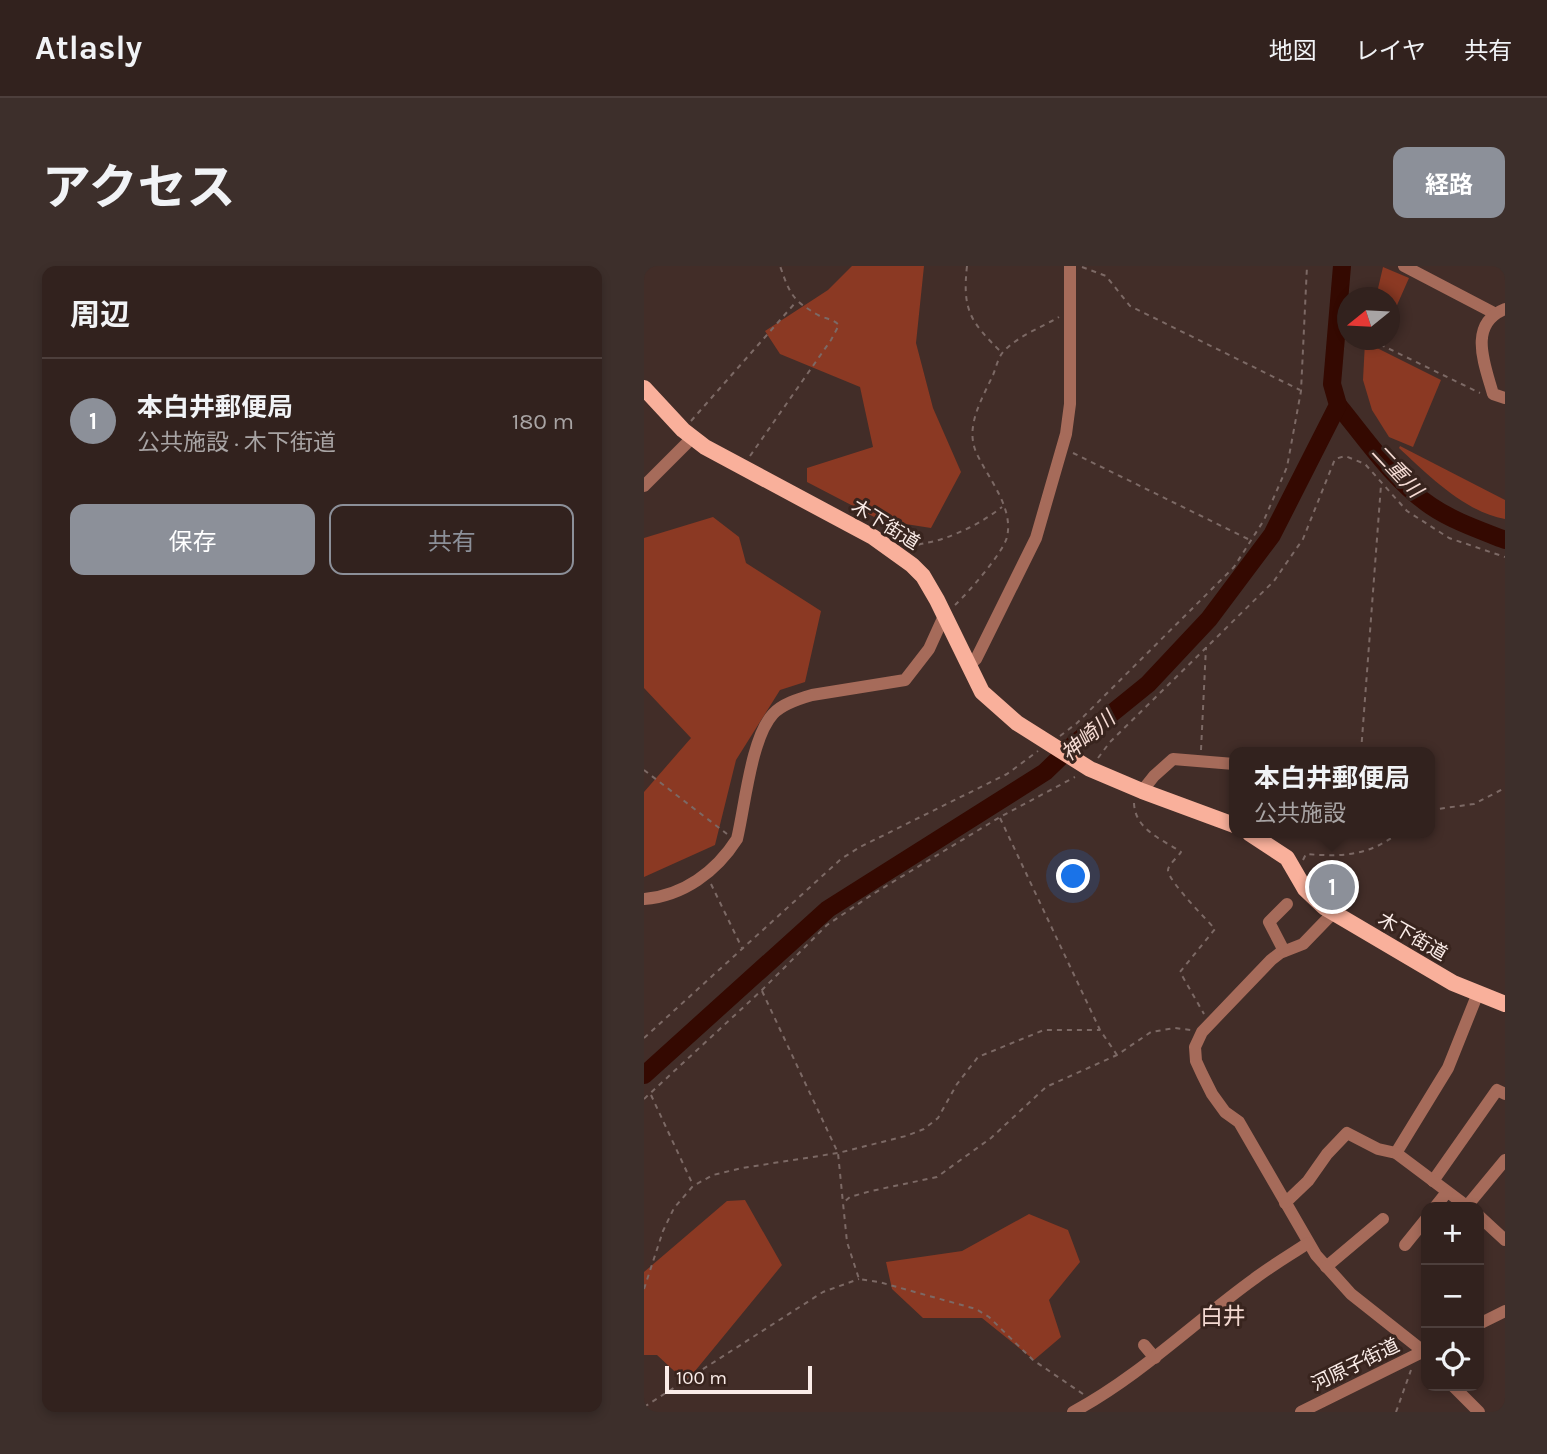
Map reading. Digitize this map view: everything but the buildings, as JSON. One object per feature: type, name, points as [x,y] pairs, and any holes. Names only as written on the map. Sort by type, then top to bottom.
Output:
[{"type":"main road","name":"木下街道","points":[[644,388],[688,434],[741,468],[873,537],[900,554],[923,576],[982,692],[992,703],[1050,746],[1086,767]]},
{"type":"main road","points":[[1086,767],[1138,790],[1229,823]]},
{"type":"main road","name":"木下街道","points":[[1257,838],[1287,858],[1308,893],[1333,913],[1452,983],[1505,1004]]},
{"type":"street","points":[[968,666],[976,659],[1036,538],[1062,448],[1070,404],[1070,266]]},
{"type":"street","points":[[1404,266],[1500,311],[1486,325],[1481,339],[1493,394],[1501,397]]},
{"type":"street","points":[[644,486],[688,434]]},
{"type":"street","points":[[644,899],[685,889],[730,851],[737,839],[759,737],[774,713],[812,695],[905,680],[929,649],[944,615]]},
{"type":"street","points":[[1138,790],[1173,759],[1229,764]]},
{"type":"street","points":[[1284,951],[1269,922],[1287,904]]},
{"type":"street","points":[[1333,913],[1303,944],[1284,951],[1271,960],[1205,1029],[1195,1047],[1196,1061],[1212,1094],[1225,1112],[1239,1122],[1308,1243],[1326,1267],[1351,1294],[1421,1353]]},
{"type":"street","points":[[1396,1153],[1448,1068],[1478,993]]},
{"type":"street","points":[[1433,1181],[1497,1090],[1505,1094]]},
{"type":"street","points":[[1285,1203],[1308,1181],[1327,1153],[1347,1133],[1378,1149],[1396,1153],[1461,1202]]},
{"type":"street","points":[[1472,1202],[1505,1160]]},
{"type":"street","points":[[1439,1202],[1447,1192]]},
{"type":"street","points":[[1326,1267],[1383,1219]]},
{"type":"street","points":[[1484,1221],[1505,1240]]},
{"type":"street","points":[[1405,1245],[1421,1225]]},
{"type":"street","points":[[1073,1412],[1104,1395],[1254,1279],[1308,1243]]},
{"type":"street","points":[[1484,1322],[1505,1311]]},
{"type":"street","points":[[1147,1344],[1157,1356]]},
{"type":"street","name":"河原子街道","points":[[1301,1412],[1421,1354]]},
{"type":"street","points":[[1458,1391],[1479,1412]]},
{"type":"path","points":[[741,468],[831,341],[839,325],[796,302],[780,266]]},
{"type":"path","points":[[967,266],[970,315],[977,328],[1002,353]]},
{"type":"path","points":[[1078,266],[1106,276],[1130,306],[1301,391]]},
{"type":"path","points":[[644,1038],[841,859],[1007,774],[1050,746],[1077,723],[1234,567],[1264,520],[1287,467],[1301,391],[1307,266]]},
{"type":"path","points":[[688,434],[796,302]]},
{"type":"path","points":[[944,615],[972,588],[1007,538],[1003,507],[995,486],[974,449],[972,436],[975,418],[1002,353],[1013,343],[1069,312]]},
{"type":"path","points":[[1391,350],[1485,396],[1501,397]]},
{"type":"path","points":[[1062,448],[1251,540]]},
{"type":"path","points":[[644,1098],[762,990],[827,925],[873,894],[1086,767],[1274,582],[1303,539],[1335,459],[1345,456],[1364,464],[1407,511],[1449,538],[1505,557]]},
{"type":"path","points":[[1361,747],[1381,482]]},
{"type":"path","points":[[900,554],[922,542],[950,537],[988,518],[1003,507]]},
{"type":"path","points":[[1200,761],[1206,647]]},
{"type":"path","points":[[644,770],[720,830],[737,839]]},
{"type":"path","points":[[1435,809],[1474,804],[1505,788]]},
{"type":"path","points":[[843,1203],[850,1197],[871,1191],[937,1177],[991,1138],[1046,1087],[1117,1055],[1140,1038],[1163,1029],[1205,1029],[1180,972],[1215,929],[1184,895],[1167,870],[1181,852],[1141,824],[1133,808],[1138,790]]},
{"type":"path","points":[[1000,817],[1100,1030],[1117,1055]]},
{"type":"path","points":[[1296,872],[1306,854],[1339,856],[1374,849],[1390,838]]},
{"type":"path","points":[[706,873],[743,948]]},
{"type":"path","points":[[762,990],[838,1153],[848,1242],[859,1279]]},
{"type":"path","points":[[644,1289],[663,1231],[674,1208],[694,1186],[713,1175],[838,1153],[906,1136],[924,1129],[938,1118],[957,1084],[978,1057],[1044,1030],[1100,1030]]},
{"type":"path","points":[[650,1094],[694,1186]]},
{"type":"path","points":[[644,1407],[823,1292],[859,1279],[880,1282],[976,1309],[989,1317],[1033,1360],[1083,1394]]},
{"type":"path","points":[[1396,1412],[1421,1356]]},
{"type":"shaded area","points":[[852,266],[924,266],[916,343],[933,408],[961,472],[931,528],[880,520],[807,482],[807,468],[873,447],[860,387],[780,354],[765,331],[828,290]]},
{"type":"shaded area","points":[[1383,267],[1409,278],[1400,298],[1400,287],[1378,287]]},
{"type":"shaded area","points":[[1365,350],[1381,350],[1441,380],[1413,447],[1389,437],[1372,410],[1363,380]]},
{"type":"shaded area","points":[[1400,446],[1505,500],[1505,519],[1490,515],[1462,501],[1422,470]]},
{"type":"shaded area","points":[[713,517],[739,537],[746,563],[821,611],[805,682],[780,690],[736,760],[715,845],[644,877],[644,792],[691,738],[644,688],[644,538]]},
{"type":"shaded area","points":[[745,1200],[782,1265],[686,1382],[657,1355],[644,1355],[644,1272],[727,1201]]},
{"type":"shaded area","points":[[1029,1214],[1068,1230],[1080,1262],[1049,1300],[1061,1337],[1034,1360],[982,1318],[923,1318],[892,1289],[886,1262],[962,1251]]},
{"type":"waterway","name":"神崎川","points":[[644,1075],[828,909],[1045,772],[1074,744],[1148,684],[1209,619],[1272,535],[1338,405],[1332,384],[1342,266]]},
{"type":"waterway","name":"二重川","points":[[1338,405],[1381,459],[1418,496],[1448,516],[1505,540]]},
{"type":"place","name":"本白井郵便局","points":[[1332,887]]},
{"type":"district","name":"白井","points":[[1223,1316]]}]
